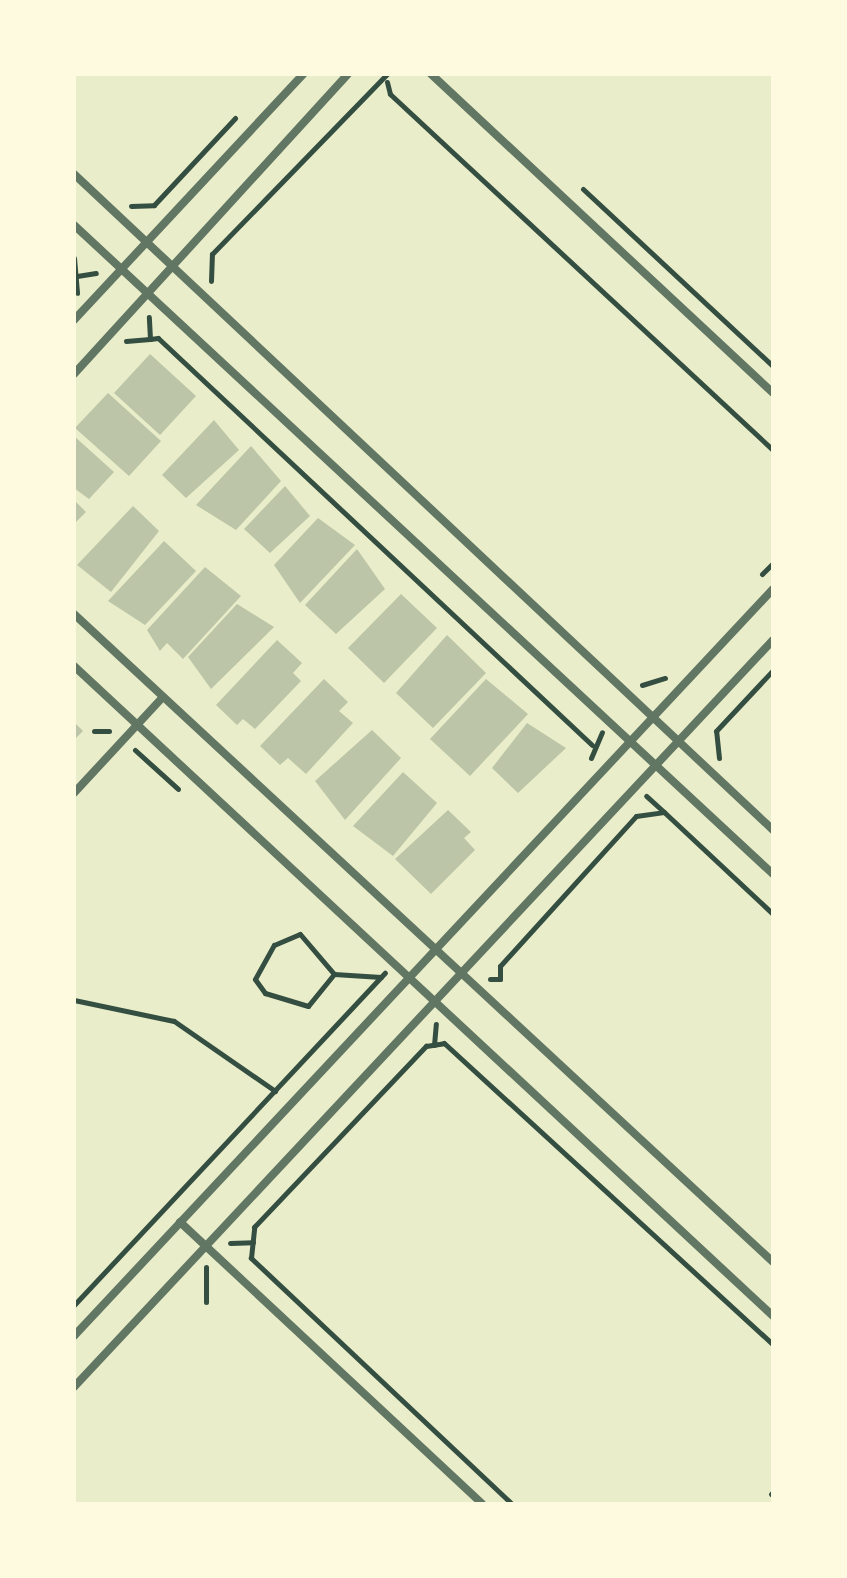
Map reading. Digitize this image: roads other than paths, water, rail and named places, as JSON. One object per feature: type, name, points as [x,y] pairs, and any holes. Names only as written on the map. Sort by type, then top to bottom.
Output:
[{"type":"street","points":[[74,320],[303,74]]},
{"type":"street","points":[[74,374],[348,74]]},
{"type":"street","points":[[431,74],[773,393]]},
{"type":"street","points":[[74,174],[773,830]]},
{"type":"street","points":[[74,225],[773,874]]},
{"type":"street","points":[[74,1336],[413,981],[773,589]]},
{"type":"street","points":[[74,614],[436,956],[773,1262]]},
{"type":"street","points":[[74,1387],[206,1245],[439,1004],[773,640]]},
{"type":"street","points":[[74,666],[773,1316]]},
{"type":"street","points":[[74,793],[162,698]]},
{"type":"street","points":[[180,1222],[482,1504]]}]
